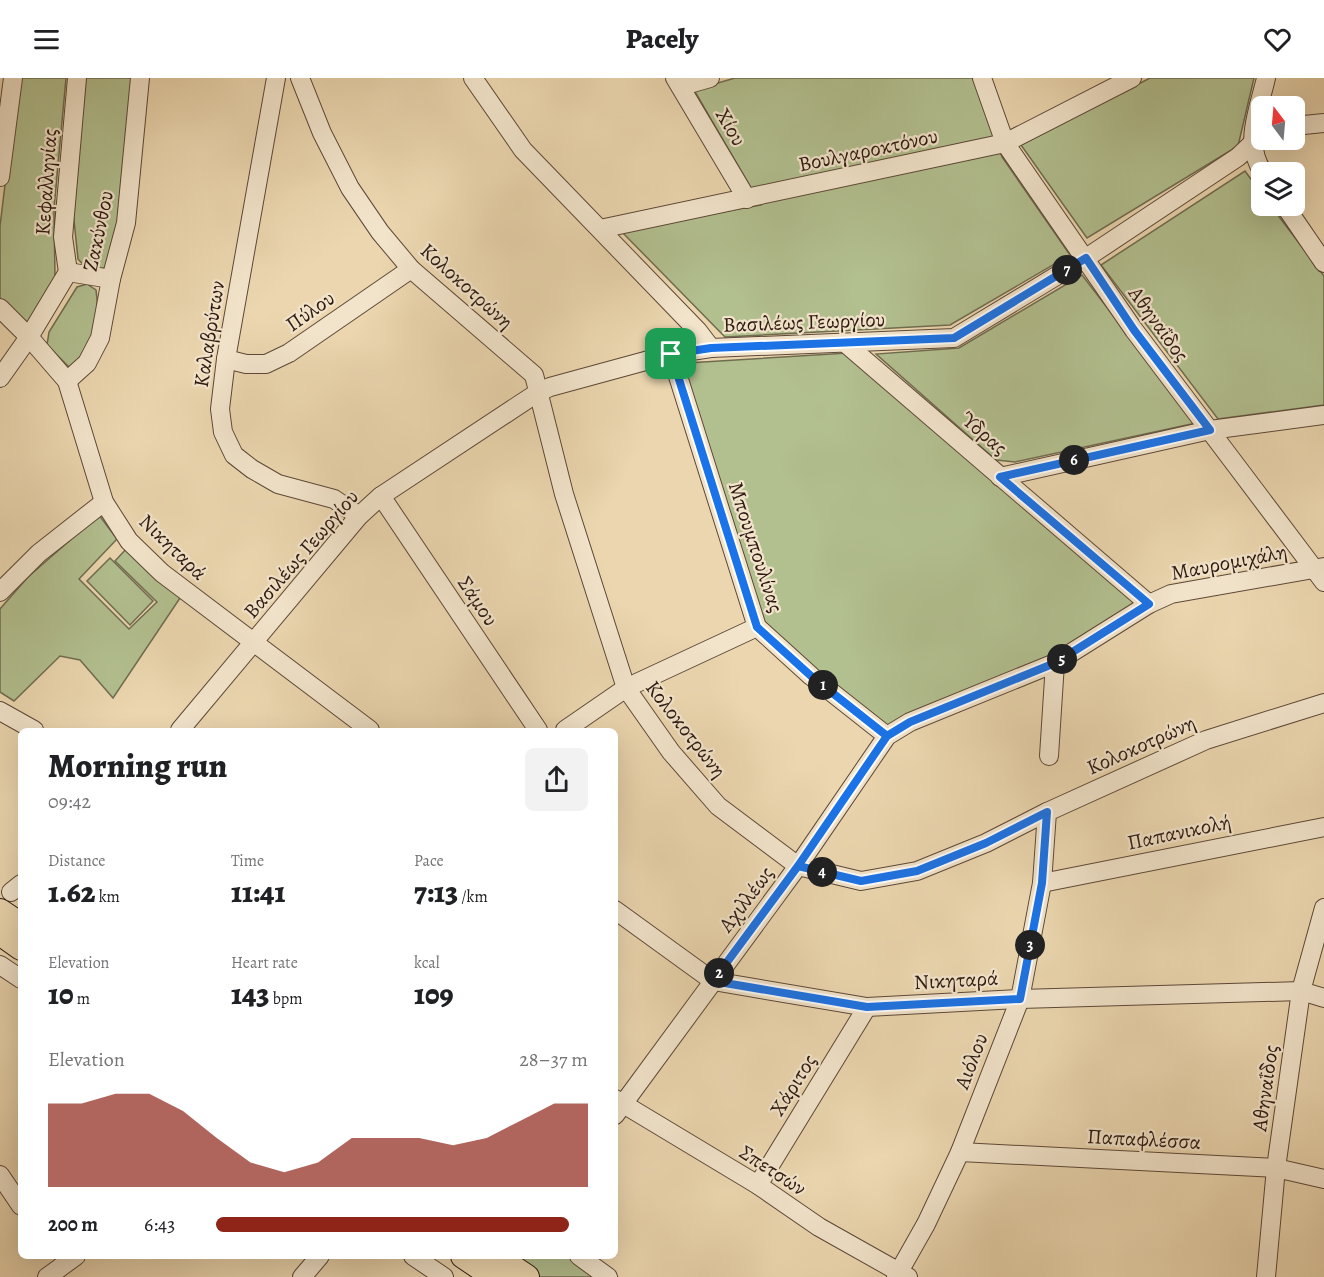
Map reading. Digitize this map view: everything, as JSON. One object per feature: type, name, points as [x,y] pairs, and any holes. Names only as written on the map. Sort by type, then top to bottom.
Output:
[{"type":"main road","points":[[11,896],[18,916]]},
{"type":"main road","points":[[0,933],[18,946]]},
{"type":"main road","points":[[482,1259],[500,1262],[526,1277]]},
{"type":"street","points":[[0,177],[5,107],[13,78]]},
{"type":"street","name":"Κεφαλληνίας","points":[[68,272],[63,237],[77,78]]},
{"type":"street","name":"Ζακύνθου","points":[[67,381],[87,363],[100,338],[111,279],[126,223],[141,78]]},
{"type":"street","name":"Καλαβρύτων","points":[[276,78],[226,359],[220,409],[222,432],[234,454],[252,469],[278,484],[334,499],[359,516]]},
{"type":"street","name":"Κολοκοτρώνη","points":[[300,78],[322,133],[350,188],[411,269],[534,375],[564,494],[626,688],[671,752],[718,806],[798,866],[861,881],[917,871],[986,843],[1047,812],[1206,740],[1324,703]]},
{"type":"street","points":[[678,82],[710,78]]},
{"type":"street","name":"Αθηναΐδος","points":[[982,78],[1005,143],[1134,330],[1321,572]]},
{"type":"street","name":"Βουλγαροκτόνου","points":[[600,229],[1005,143],[1132,78]]},
{"type":"street","points":[[1263,96],[1266,78]]},
{"type":"street","points":[[480,81],[522,150],[698,331],[711,348]]},
{"type":"street","name":"Χίου","points":[[678,82],[747,199]]},
{"type":"street","points":[[1305,125],[1324,123]]},
{"type":"street","name":"Βασιλέως Γεωργίου","points":[[182,728],[359,516],[381,496],[537,393],[671,354],[711,348],[954,338],[1086,258],[1238,157],[1251,144]]},
{"type":"street","points":[[1292,216],[1324,263]]},
{"type":"street","name":"Πύλου","points":[[226,359],[246,364],[266,364],[290,353],[411,269]]},
{"type":"street","points":[[0,378],[29,337],[68,272],[111,279]]},
{"type":"street","name":"Νικηταρά","points":[[0,308],[67,381],[104,502],[129,541],[162,573],[252,644],[367,728]]},
{"type":"street","name":"Ύδρας","points":[[845,343],[1149,604]]},
{"type":"street","name":"Μπουμπουλίνας","points":[[671,354],[757,627],[811,676],[887,736]]},
{"type":"street","points":[[1000,477],[1210,430],[1324,415]]},
{"type":"street","name":"Σάμου","points":[[381,496],[537,728]]},
{"type":"street","points":[[0,592],[39,553],[104,502]]},
{"type":"street","name":"Μαυρομιχάλη","points":[[887,736],[910,722],[1055,663],[1149,604],[1171,594],[1321,572]]},
{"type":"street","points":[[569,728],[626,688],[757,627]]},
{"type":"street","points":[[1049,756],[1055,663]]},
{"type":"street","points":[[0,711],[30,728]]},
{"type":"street","name":"Αχιλλέως","points":[[618,1106],[798,866],[887,736]]},
{"type":"street","name":"Αιόλου","points":[[901,1276],[960,1152],[1020,999],[1042,883],[1047,812]]},
{"type":"street","name":"Παπανικολή","points":[[1042,883],[1324,827]]},
{"type":"street","name":"Αθηναΐδος","points":[[1266,1277],[1276,1168],[1301,991],[1324,908]]},
{"type":"street","name":"Νικηταρά","points":[[618,912],[713,981],[867,1007],[1020,999],[1301,991],[1324,998]]},
{"type":"street","points":[[0,965],[18,977]]},
{"type":"street","name":"Χάριτος","points":[[758,1185],[867,1007]]},
{"type":"street","name":"Σπετσών","points":[[618,1106],[758,1185],[819,1227],[901,1276]]},
{"type":"street","name":"Παπαφλέσσα","points":[[960,1152],[1276,1168],[1324,1179]]},
{"type":"street","points":[[0,1175],[18,1202]]},
{"type":"street","points":[[302,1277],[317,1259]]},
{"type":"street","points":[[417,1259],[444,1277]]},
{"type":"street","points":[[583,1259],[608,1277]]},
{"type":"green space","points":[[18,78],[66,78],[54,209],[55,278],[26,325],[0,299],[0,226]]},
{"type":"green space","points":[[86,78],[134,78],[113,261],[107,267],[96,270],[86,268],[78,259],[72,201]]},
{"type":"green space","points":[[735,78],[974,78],[1002,157],[1070,255],[950,325],[725,337],[620,230],[761,205],[694,90]]},
{"type":"green space","points":[[1150,78],[1254,78],[1238,146],[1087,238],[1021,145]]},
{"type":"green space","points":[[1245,171],[1251,179],[1251,216],[1279,216],[1324,276],[1324,405],[1218,419],[1101,265]]},
{"type":"green space","points":[[1082,275],[1196,423],[1015,462],[996,460],[876,354],[959,348]]},
{"type":"green space","points":[[87,284],[96,290],[95,322],[88,343],[70,368],[47,345],[49,332],[77,287]]},
{"type":"green space","points":[[848,353],[1137,605],[1054,659],[888,726],[870,718],[763,625],[682,367],[687,363]]},
{"type":"green space","points":[[99,515],[117,539],[79,579],[129,629],[157,602],[115,561],[127,548],[180,598],[113,698],[80,660],[60,656],[14,701],[0,692],[0,609],[28,577]]},
{"type":"green space","points":[[110,558],[153,601],[130,625],[87,581]]},
{"type":"green space","points":[[519,1259],[571,1259],[597,1277],[534,1277]]},
{"type":"route","points":[[671,354],[711,348],[954,338],[1086,258],[1134,330],[1210,430],[1000,477],[1149,604],[1055,663],[910,722],[887,736],[843,801],[798,866],[861,881],[917,871],[986,843],[1047,812],[1042,883],[1020,999],[867,1007],[713,981],[798,866],[887,736],[811,676],[757,627],[671,354]]}]
